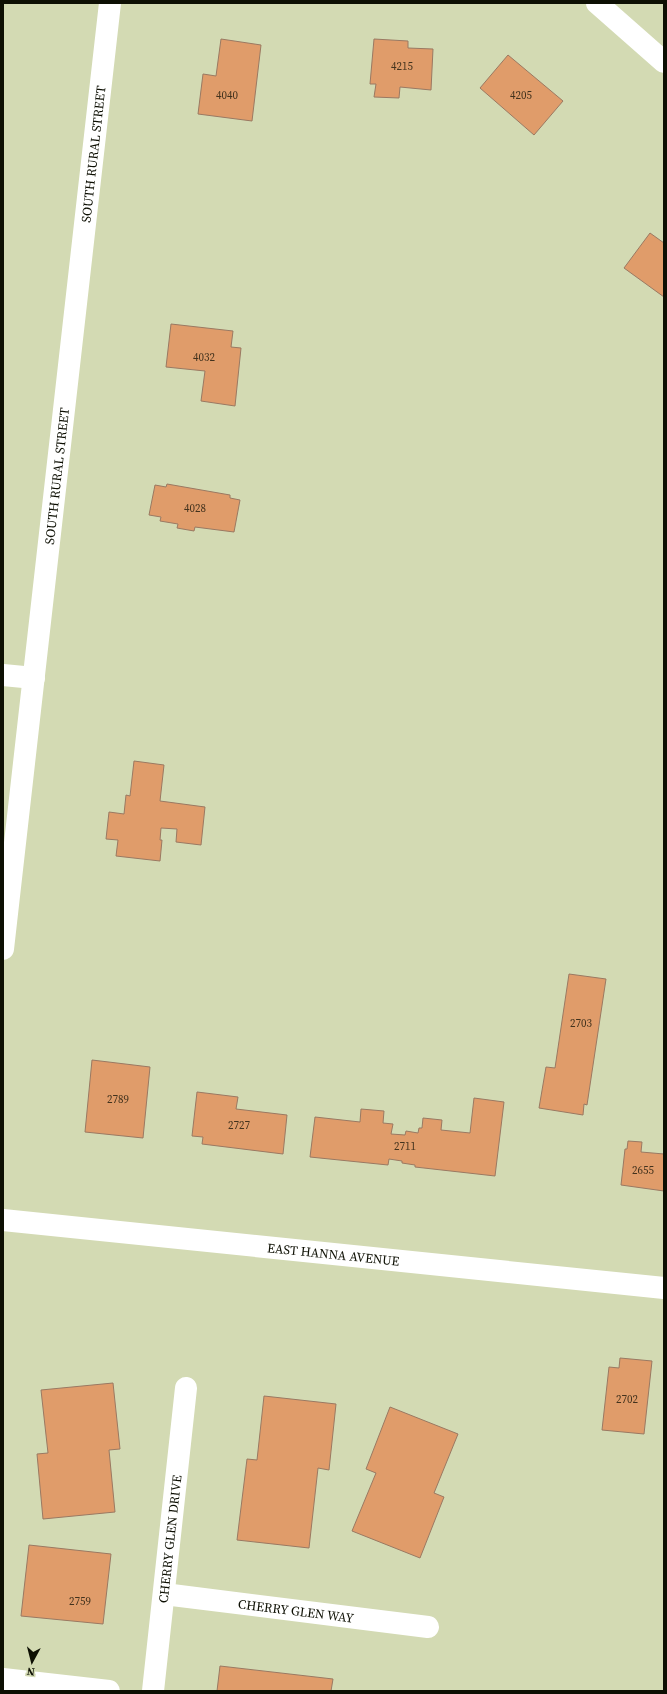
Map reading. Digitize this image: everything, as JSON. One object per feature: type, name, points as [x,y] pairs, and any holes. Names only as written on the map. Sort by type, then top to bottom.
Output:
[{"type":"street","name":"SOUTH RURAL STREET","points":[[3,949],[110,3]]},
{"type":"street","points":[[597,3],[664,62]]},
{"type":"street","points":[[3,675],[34,678]]},
{"type":"street","name":"EAST HANNA AVENUE","points":[[3,1220],[664,1288]]},
{"type":"street","name":"CHERRY GLEN DRIVE","points":[[154,1691],[186,1388]]},
{"type":"street","name":"CHERRY GLEN WAY","points":[[164,1594],[428,1627]]},
{"type":"street","points":[[3,1679],[109,1691]]},
{"type":"building","points":[[221,39],[261,45],[252,121],[198,114],[203,74],[216,76]]},
{"type":"building","points":[[374,39],[408,41],[408,48],[433,49],[431,90],[400,87],[399,98],[374,97],[376,84],[370,84]]},
{"type":"building","points":[[508,55],[563,101],[534,135],[480,88]]},
{"type":"building","points":[[650,233],[664,243],[664,297],[624,268]]},
{"type":"building","points":[[171,324],[233,331],[231,347],[241,348],[235,406],[201,401],[205,371],[166,367]]},
{"type":"building","points":[[167,484],[230,495],[230,498],[240,500],[234,532],[195,527],[194,531],[177,528],[178,524],[160,521],[161,517],[149,515],[155,485],[166,487]]},
{"type":"building","points":[[134,761],[164,765],[160,801],[205,807],[201,845],[176,842],[177,829],[161,828],[160,840],[162,840],[160,861],[116,856],[118,840],[106,839],[109,812],[124,814],[126,795],[130,796]]},
{"type":"building","points":[[569,974],[606,979],[587,1105],[584,1104],[583,1115],[539,1108],[546,1067],[555,1068]]},
{"type":"building","points":[[92,1060],[150,1067],[143,1138],[85,1132]]},
{"type":"building","points":[[197,1092],[238,1097],[236,1109],[287,1115],[283,1154],[202,1144],[203,1137],[192,1136]]},
{"type":"building","points":[[474,1098],[504,1102],[495,1176],[415,1167],[415,1165],[402,1163],[402,1161],[389,1159],[388,1165],[310,1157],[315,1117],[360,1122],[361,1109],[384,1111],[383,1123],[393,1124],[391,1134],[405,1135],[406,1131],[418,1133],[419,1128],[422,1128],[423,1118],[442,1120],[441,1130],[470,1133]]},
{"type":"building","points":[[628,1141],[642,1142],[641,1152],[664,1154],[664,1191],[621,1185],[625,1149],[627,1149]]},
{"type":"building","points":[[620,1358],[652,1361],[644,1434],[602,1430],[609,1367],[619,1368]]},
{"type":"building","points":[[113,1383],[120,1449],[109,1450],[115,1512],[43,1519],[37,1454],[48,1453],[41,1390]]},
{"type":"building","points":[[264,1396],[336,1404],[329,1470],[318,1468],[309,1548],[237,1540],[247,1459],[257,1460]]},
{"type":"building","points":[[390,1407],[458,1434],[434,1493],[444,1497],[420,1558],[352,1531],[376,1473],[366,1469]]},
{"type":"building","points":[[29,1545],[111,1554],[103,1624],[21,1616]]},
{"type":"building","points":[[220,1666],[333,1679],[331,1691],[217,1691]]}]
